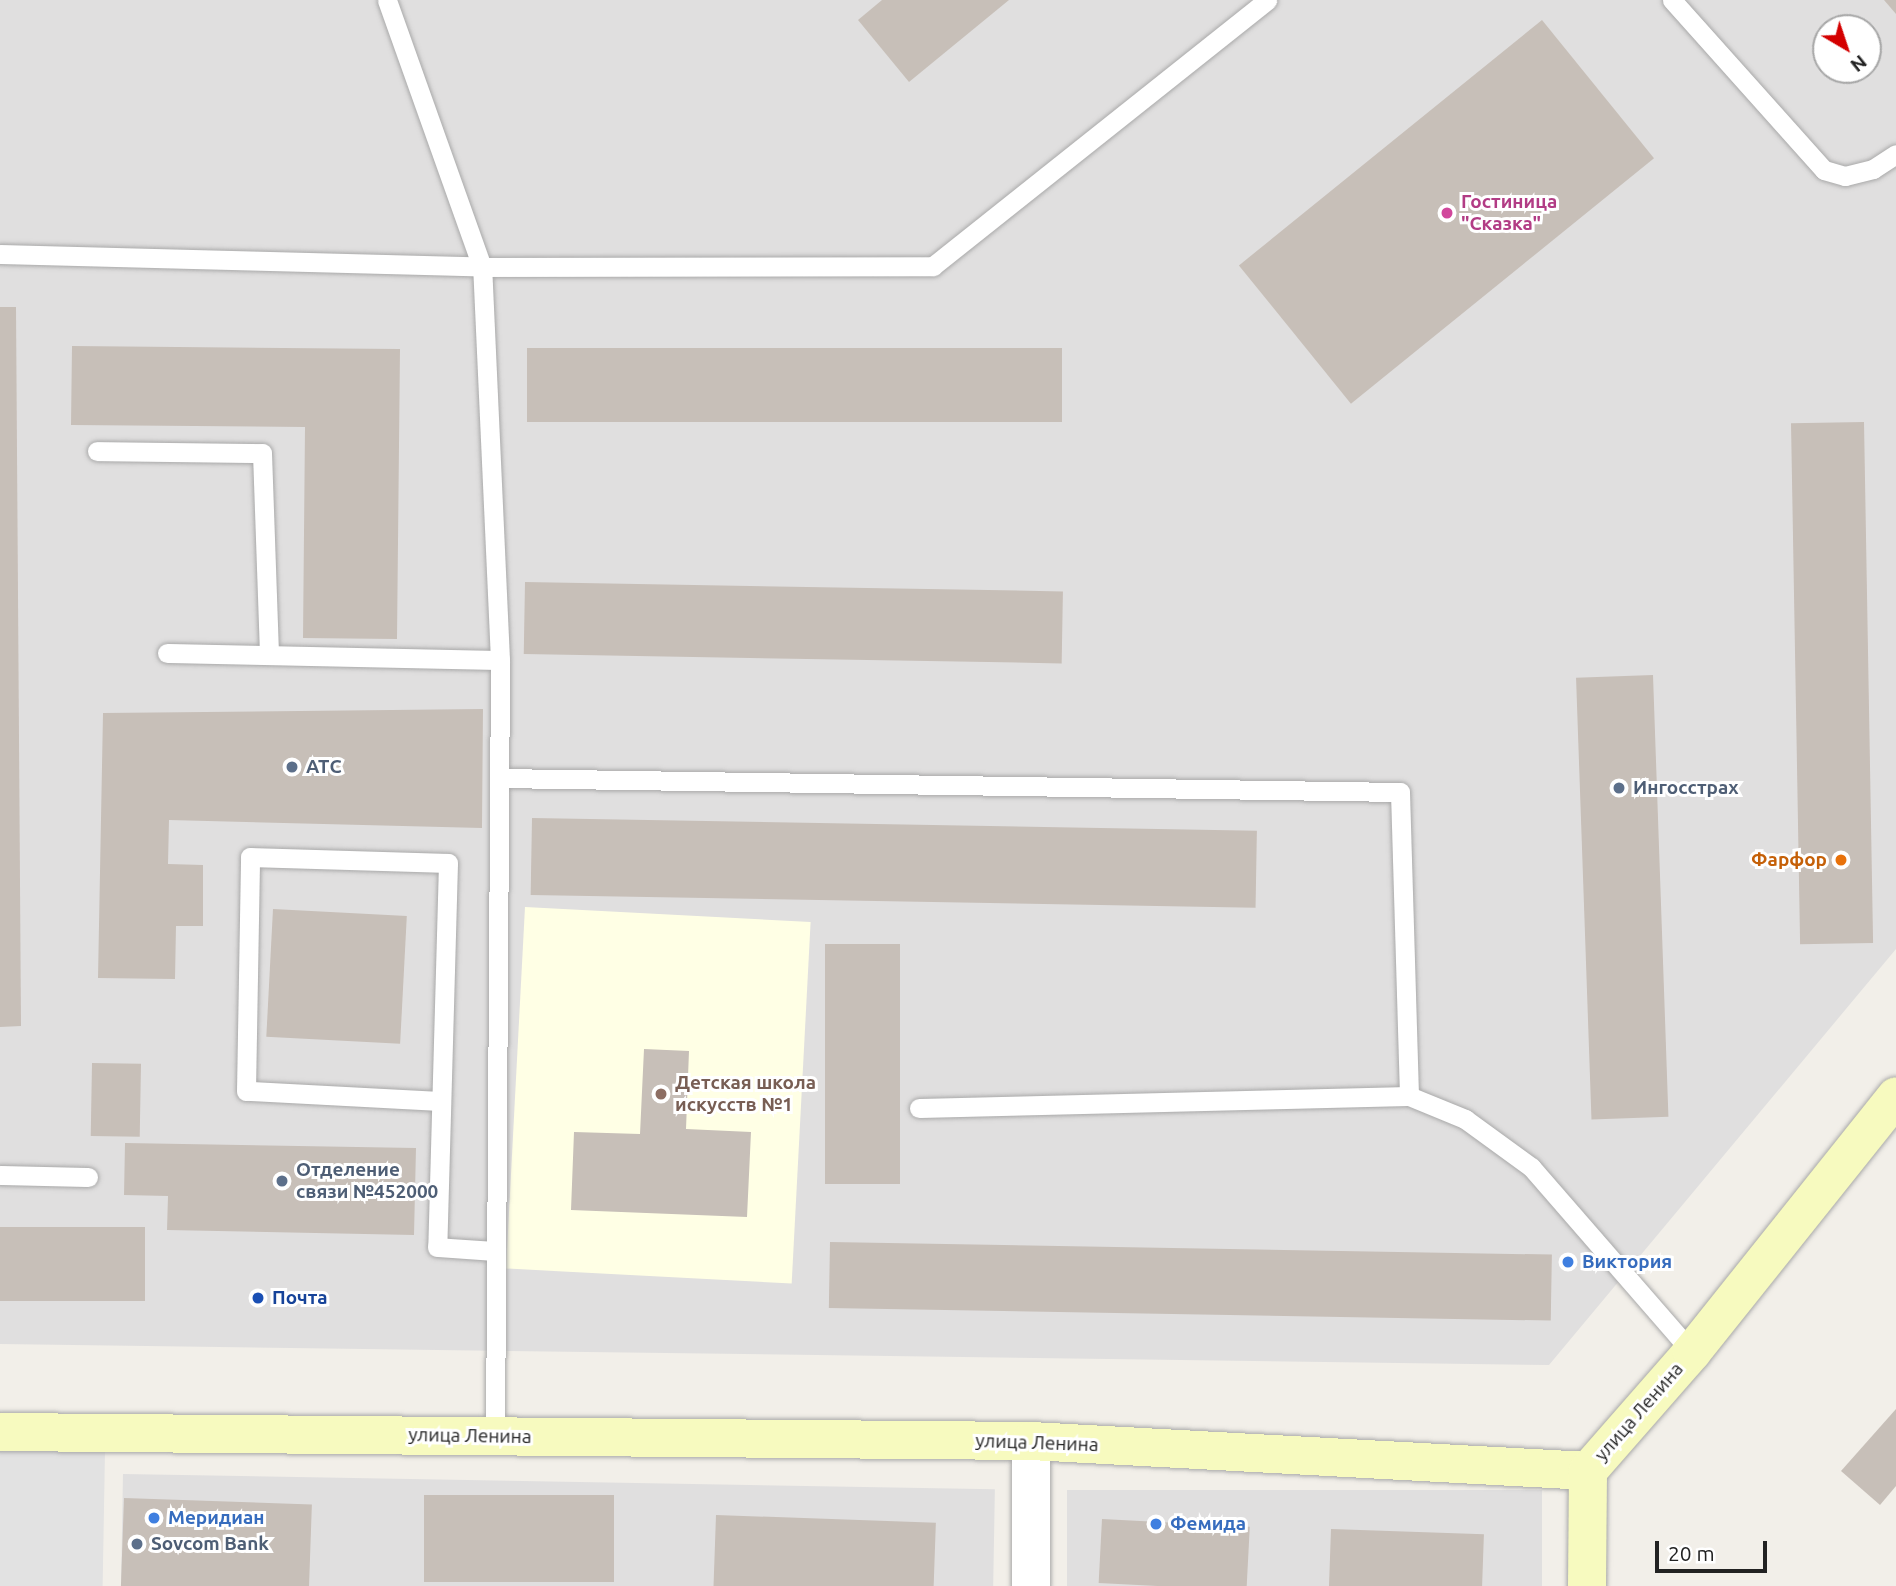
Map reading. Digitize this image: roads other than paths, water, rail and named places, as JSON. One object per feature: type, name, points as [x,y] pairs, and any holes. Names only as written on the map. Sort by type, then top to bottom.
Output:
[{"type":"main road","name":"улица Ленина","points":[[0,1432],[1031,1441],[1588,1471],[1692,1352],[1896,1096]]},
{"type":"main road","points":[[1587,1586],[1588,1471]]},
{"type":"street","points":[[1031,1441],[1031,1586]]},
{"type":"lane","points":[[387,0],[482,267],[500,660],[495,1436]]},
{"type":"lane","points":[[0,254],[482,267],[933,266],[1267,0]]},
{"type":"lane","points":[[1672,0],[1824,170],[1854,174],[1873,169],[1896,154]]},
{"type":"lane","points":[[97,451],[262,453],[269,653]]},
{"type":"lane","points":[[167,653],[269,653],[500,660]]},
{"type":"lane","points":[[499,778],[1400,792],[1409,1096]]},
{"type":"lane","points":[[440,1101],[246,1091],[250,857],[448,863],[437,1247],[496,1251]]},
{"type":"lane","points":[[919,1108],[1409,1096],[1465,1119],[1531,1167],[1692,1352]]},
{"type":"lane","points":[[0,1175],[88,1177]]},
{"type":"place","name":"Гостиница \"Сказка\"","points":[[1447,213]]},
{"type":"place","name":"АТС","points":[[292,767]]},
{"type":"place","name":"Ингосстрах","points":[[1619,788]]},
{"type":"place","name":"Фарфор","points":[[1841,860]]},
{"type":"place","name":"Детская школа искусств №1","points":[[661,1094]]},
{"type":"place","name":"Отделение связи №452000","points":[[282,1181]]},
{"type":"place","name":"Виктория","points":[[1568,1262]]},
{"type":"place","name":"Почта","points":[[258,1298]]},
{"type":"place","name":"Меридиан","points":[[154,1518]]},
{"type":"place","name":"Фемида","points":[[1156,1524]]},
{"type":"place","name":"Sovcom Bank","points":[[137,1544]]}]
